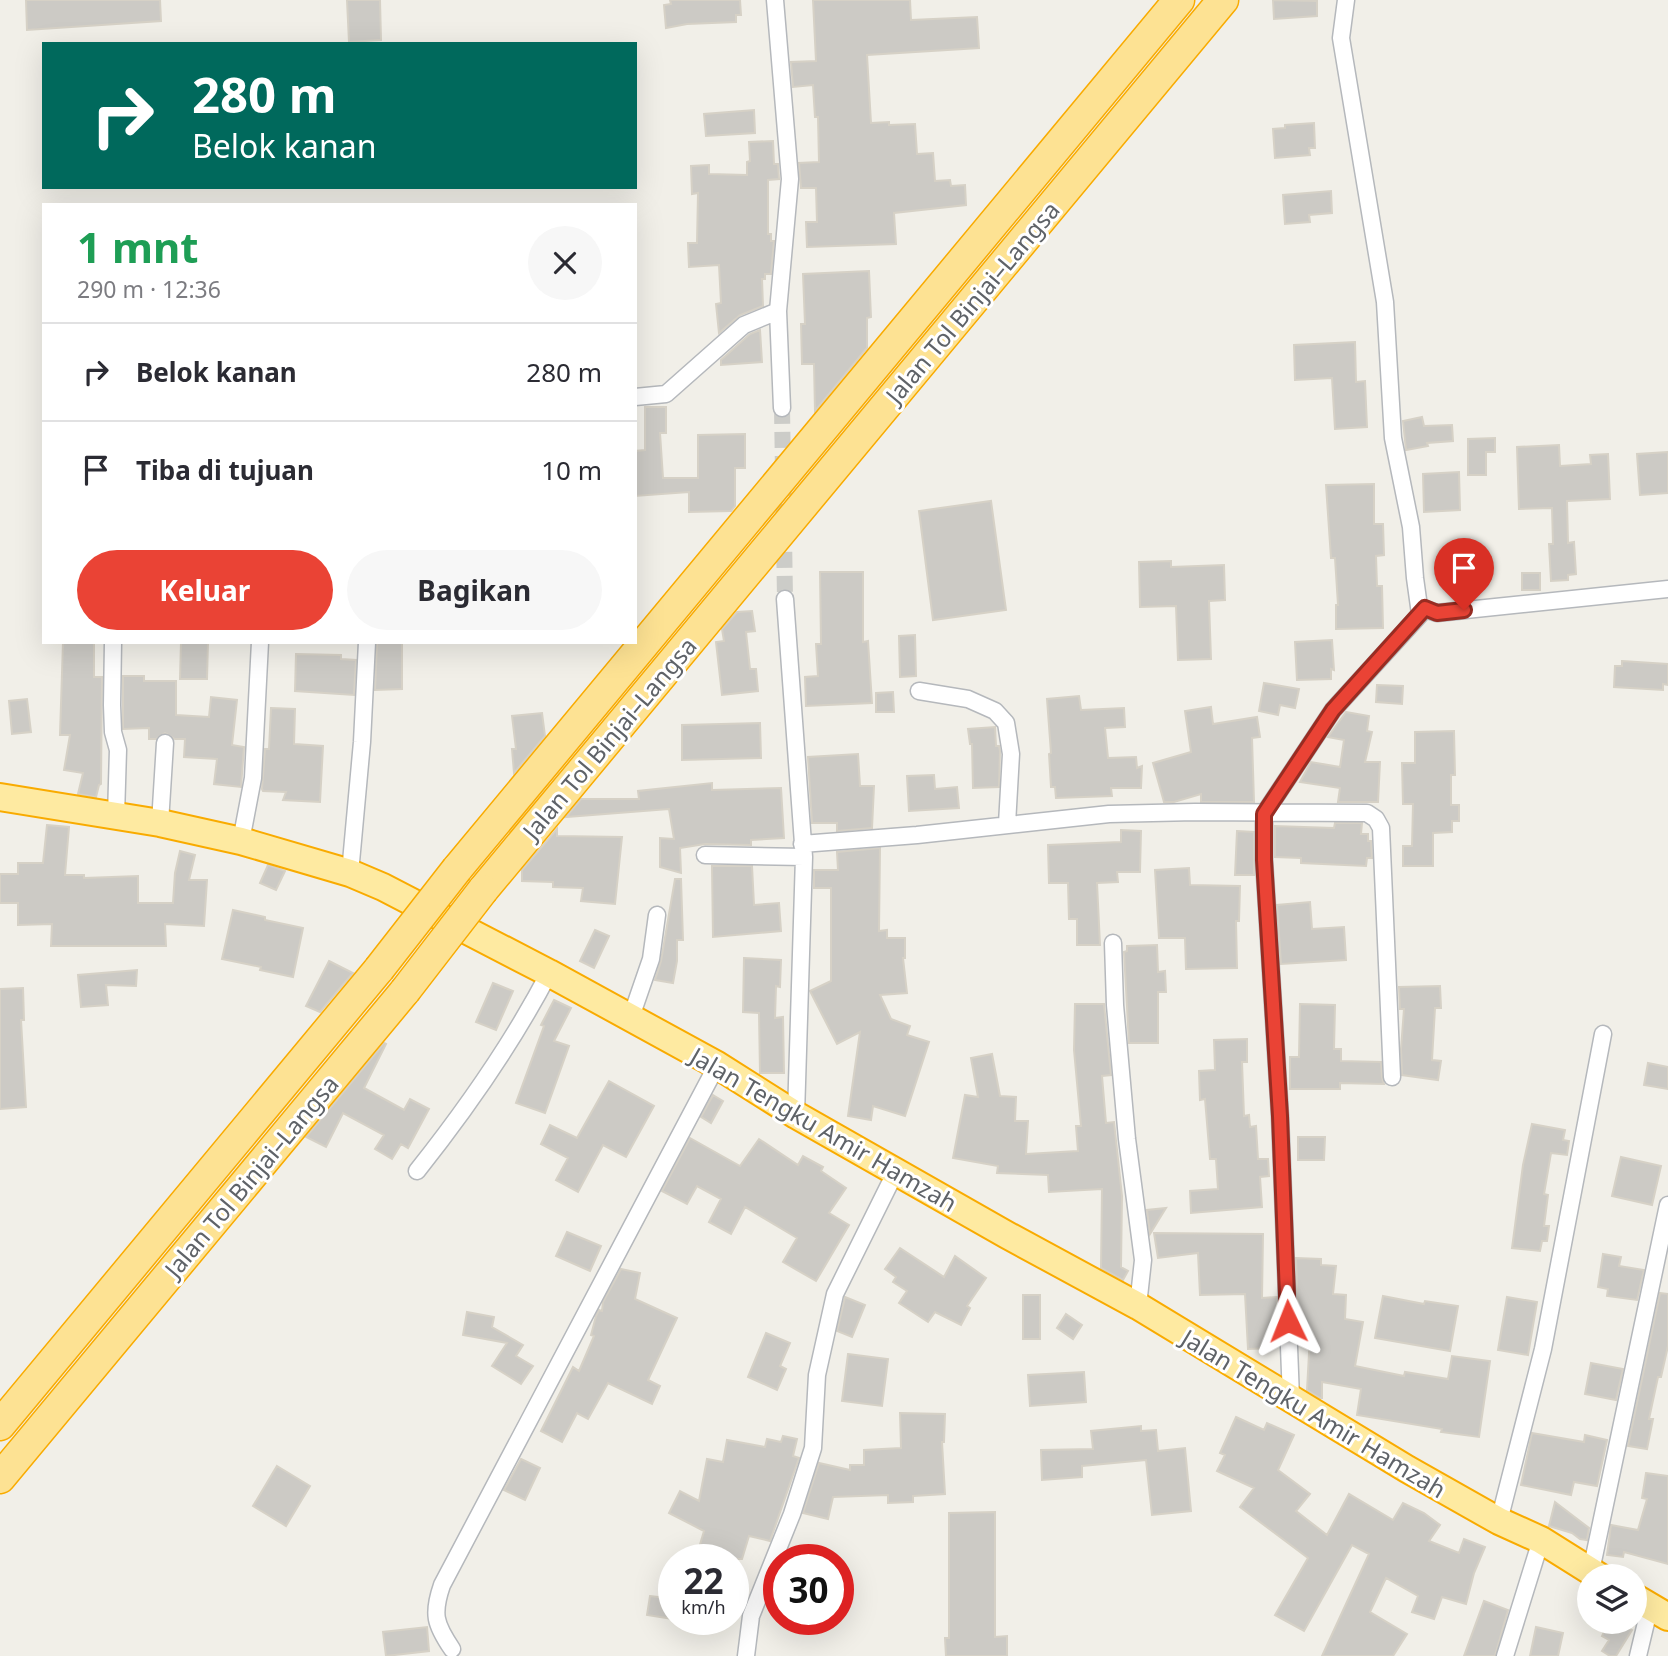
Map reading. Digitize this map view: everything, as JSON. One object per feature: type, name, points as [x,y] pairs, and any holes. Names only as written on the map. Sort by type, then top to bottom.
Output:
[{"type":"highway","name":"Jalan Tol Binjai–Langsa","points":[[0,1425],[379,969],[457,869],[1179,0]]},
{"type":"highway","name":"Jalan Tol Binjai–Langsa","points":[[0,1478],[405,991],[482,890],[1223,0]]},
{"type":"highway","name":"Jalan Tengku Amir Hamzah","points":[[0,797],[160,822],[241,841],[350,873],[393,892],[717,1065],[796,1115],[1138,1306],[1407,1469],[1499,1521],[1541,1540],[1579,1564]]},
{"type":"street","points":[[775,0],[790,179],[778,311],[782,408]]},
{"type":"street","points":[[1346,0],[1342,38],[1385,302],[1393,438],[1411,527],[1420,614],[1425,608]]},
{"type":"street","points":[[637,397],[666,394],[744,324],[778,311]]},
{"type":"street","points":[[1425,608],[1437,613],[1668,590]]},
{"type":"street","points":[[785,599],[803,850],[796,1115]]},
{"type":"street","points":[[1291,1398],[1280,1116],[1264,860],[1264,814],[1333,710],[1425,608]]},
{"type":"street","points":[[113,644],[112,717],[118,750],[116,816]]},
{"type":"street","points":[[241,841],[253,778],[260,644]]},
{"type":"street","points":[[350,873],[362,742],[367,644]]},
{"type":"street","points":[[919,691],[968,699],[995,711],[1006,723],[1011,754],[1007,824]]},
{"type":"street","points":[[160,822],[165,743]]},
{"type":"street","points":[[705,855],[803,850],[1109,814],[1367,813],[1379,823],[1383,850],[1392,1077]]},
{"type":"street","points":[[630,1020],[651,959],[657,915]]},
{"type":"street","points":[[1113,943],[1115,1005],[1127,1139],[1143,1260],[1138,1306]]},
{"type":"street","points":[[417,1171],[484,1083],[520,1027],[549,973]]},
{"type":"street","points":[[1499,1521],[1543,1349],[1603,1034]]},
{"type":"street","points":[[452,1649],[438,1628],[435,1606],[442,1586],[717,1065]]},
{"type":"street","points":[[746,1656],[751,1616],[792,1514],[813,1448],[817,1375],[835,1294],[896,1171]]},
{"type":"street","points":[[1597,1564],[1668,1205]]},
{"type":"street","points":[[1505,1656],[1541,1540]]},
{"type":"street","points":[[1638,1656],[1651,1606]]},
{"type":"building","points":[[26,0],[160,0],[161,21],[27,30]]},
{"type":"building","points":[[347,0],[380,0],[381,40],[349,42]]},
{"type":"building","points":[[670,0],[740,0],[741,15],[736,15],[736,22],[687,24],[666,28],[664,5],[671,4]]},
{"type":"building","points":[[813,0],[910,0],[911,20],[977,17],[979,48],[867,55],[871,123],[915,124],[917,154],[933,153],[935,181],[950,180],[951,186],[965,185],[966,205],[894,213],[896,244],[807,247],[806,222],[817,222],[816,188],[801,188],[799,163],[819,162],[818,117],[815,117],[813,85],[793,87],[791,62],[816,61]]},
{"type":"building","points":[[1273,0],[1317,1],[1317,16],[1274,19]]},
{"type":"building","points":[[754,110],[755,133],[706,136],[704,114]]},
{"type":"building","points":[[1314,123],[1315,148],[1309,148],[1310,155],[1275,158],[1273,129],[1285,128],[1285,125]]},
{"type":"building","points":[[773,141],[774,164],[778,164],[779,179],[768,180],[768,234],[771,234],[771,241],[774,241],[771,274],[765,274],[765,279],[762,279],[763,306],[740,315],[719,333],[716,304],[721,303],[719,265],[689,267],[688,243],[697,243],[698,193],[692,194],[691,166],[709,165],[709,174],[747,175],[747,162],[750,161],[749,142]]},
{"type":"building","points":[[1331,191],[1332,213],[1309,215],[1310,222],[1285,224],[1283,195]]},
{"type":"building","points":[[869,271],[871,317],[867,318],[867,348],[815,411],[814,364],[802,364],[801,324],[805,324],[803,274]]},
{"type":"building","points":[[760,330],[762,362],[721,365],[721,360],[750,334]]},
{"type":"building","points":[[1355,342],[1356,382],[1365,381],[1367,427],[1335,429],[1332,378],[1295,380],[1294,345]]},
{"type":"building","points":[[645,407],[666,407],[666,433],[660,433],[663,478],[698,478],[698,435],[745,434],[745,468],[735,468],[735,506],[731,511],[689,512],[689,492],[637,496],[637,451],[645,450]]},
{"type":"building","points":[[1422,417],[1424,426],[1452,425],[1453,441],[1427,443],[1428,446],[1406,450],[1403,421]]},
{"type":"building","points":[[1495,438],[1495,452],[1486,452],[1486,475],[1468,475],[1468,439]]},
{"type":"building","points":[[1559,445],[1560,466],[1591,464],[1590,455],[1608,454],[1610,499],[1567,501],[1568,543],[1574,542],[1576,574],[1568,575],[1568,580],[1551,581],[1549,544],[1553,544],[1552,508],[1519,509],[1517,447]]},
{"type":"building","points":[[1668,452],[1668,493],[1640,495],[1637,454]]},
{"type":"building","points":[[1459,472],[1460,510],[1424,512],[1423,474]]},
{"type":"building","points":[[1374,484],[1374,524],[1383,524],[1384,555],[1376,556],[1377,586],[1382,586],[1383,628],[1336,629],[1338,605],[1335,558],[1331,558],[1326,485]]},
{"type":"building","points":[[991,501],[1006,610],[933,620],[919,511]]},
{"type":"building","points":[[1171,561],[1171,567],[1224,565],[1225,600],[1209,601],[1211,659],[1178,660],[1176,606],[1140,607],[1139,562]]},
{"type":"building","points":[[820,572],[863,572],[863,642],[868,641],[872,703],[806,706],[805,677],[818,676],[816,644],[821,644]]},
{"type":"building","points":[[1522,573],[1540,573],[1540,590],[1522,590]]},
{"type":"building","points":[[752,611],[755,631],[746,632],[750,669],[756,669],[758,691],[722,695],[716,642],[724,641],[722,629],[737,612]]},
{"type":"building","points":[[915,635],[916,676],[900,677],[899,636]]},
{"type":"building","points":[[1332,640],[1334,670],[1331,669],[1331,679],[1297,680],[1295,642]]},
{"type":"building","points":[[63,644],[94,644],[94,677],[102,677],[101,784],[96,797],[78,794],[83,773],[64,770],[70,735],[60,735]]},
{"type":"building","points":[[181,644],[208,644],[207,679],[180,679]]},
{"type":"building","points":[[377,644],[402,644],[402,689],[375,690]]},
{"type":"building","points":[[296,654],[341,655],[341,659],[356,660],[354,695],[295,691]]},
{"type":"building","points":[[1622,661],[1668,664],[1668,685],[1663,684],[1663,690],[1614,687],[1615,666],[1622,666]]},
{"type":"building","points":[[123,676],[144,676],[144,681],[176,681],[176,715],[209,717],[211,697],[237,700],[232,745],[244,747],[241,787],[214,784],[217,759],[184,757],[185,739],[175,739],[165,733],[156,739],[149,739],[149,728],[123,729]]},
{"type":"building","points":[[1264,683],[1299,689],[1295,708],[1280,705],[1278,715],[1259,711]]},
{"type":"building","points":[[1377,685],[1403,686],[1402,704],[1376,702]]},
{"type":"building","points":[[893,692],[894,712],[876,712],[876,693]]},
{"type":"building","points":[[1079,696],[1081,710],[1124,708],[1125,727],[1105,728],[1108,758],[1136,757],[1137,768],[1142,766],[1141,788],[1111,788],[1112,796],[1056,798],[1055,787],[1051,787],[1047,699]]},
{"type":"building","points":[[27,699],[31,732],[12,734],[9,701]]},
{"type":"building","points":[[1211,707],[1213,724],[1257,717],[1260,737],[1252,738],[1254,802],[1201,802],[1201,794],[1174,802],[1164,802],[1153,763],[1191,752],[1185,711]]},
{"type":"building","points":[[271,708],[295,709],[294,744],[323,746],[320,802],[283,800],[286,792],[263,791]]},
{"type":"building","points":[[1346,712],[1369,716],[1367,731],[1372,732],[1365,762],[1380,762],[1378,802],[1338,802],[1340,788],[1300,782],[1311,762],[1340,767],[1344,740],[1328,737]]},
{"type":"building","points":[[542,713],[545,736],[514,773],[512,749],[516,749],[512,716]]},
{"type":"building","points":[[760,723],[761,758],[682,760],[682,725]]},
{"type":"building","points":[[995,727],[996,746],[999,746],[1000,751],[999,787],[973,788],[972,744],[968,729]]},
{"type":"building","points":[[1454,731],[1455,775],[1451,775],[1451,805],[1459,805],[1459,821],[1452,821],[1452,832],[1433,833],[1433,866],[1403,866],[1403,846],[1412,846],[1413,804],[1403,804],[1402,763],[1415,763],[1415,732]]},
{"type":"building","points":[[858,754],[860,786],[874,786],[872,828],[837,831],[837,823],[812,823],[808,757]]},
{"type":"building","points":[[934,775],[935,789],[957,787],[959,808],[909,811],[907,776]]},
{"type":"building","points":[[712,783],[712,790],[781,788],[784,838],[751,840],[751,845],[705,844],[680,848],[681,873],[660,867],[660,838],[674,839],[669,809],[566,817],[581,799],[639,799],[638,791]]},
{"type":"building","points":[[1335,823],[1362,823],[1361,834],[1368,834],[1368,841],[1371,841],[1372,858],[1367,858],[1366,866],[1301,863],[1301,858],[1275,857],[1275,826],[1334,828]]},
{"type":"building","points":[[47,825],[69,827],[65,875],[84,875],[84,878],[138,876],[138,903],[173,903],[180,851],[195,855],[189,880],[207,880],[204,926],[165,924],[166,946],[51,946],[52,924],[18,925],[18,903],[0,903],[0,874],[18,874],[18,863],[43,863]]},
{"type":"building","points":[[557,829],[557,836],[622,837],[615,904],[581,901],[583,888],[553,887],[553,882],[522,881],[522,870]]},
{"type":"building","points":[[1121,830],[1141,831],[1140,872],[1117,872],[1118,882],[1097,883],[1100,945],[1077,945],[1077,919],[1069,919],[1068,883],[1049,883],[1048,845],[1121,842]]},
{"type":"building","points":[[1237,831],[1254,832],[1254,875],[1235,875]]},
{"type":"building","points":[[880,848],[879,931],[887,930],[887,938],[905,938],[903,958],[907,993],[880,995],[891,1019],[910,1026],[907,1035],[929,1042],[905,1116],[873,1106],[871,1120],[848,1116],[860,1032],[837,1044],[810,991],[831,981],[831,888],[814,888],[814,870],[838,870],[837,852]]},
{"type":"building","points":[[268,865],[285,871],[276,890],[260,883]]},
{"type":"building","points":[[712,866],[752,866],[754,905],[779,903],[781,931],[713,937]]},
{"type":"building","points":[[1189,868],[1190,885],[1240,886],[1239,921],[1236,921],[1237,968],[1186,969],[1185,938],[1159,938],[1155,870]]},
{"type":"building","points":[[675,879],[681,879],[683,940],[677,940],[673,983],[655,980],[661,961]]},
{"type":"building","points":[[1310,902],[1312,929],[1344,927],[1346,960],[1281,964],[1277,905]]},
{"type":"building","points":[[233,910],[303,928],[293,977],[222,959]]},
{"type":"building","points":[[595,930],[609,936],[594,968],[580,961]]},
{"type":"building","points":[[1157,945],[1158,972],[1165,971],[1166,992],[1158,992],[1158,1043],[1129,1043],[1124,952],[1127,951],[1127,946]]},
{"type":"building","points":[[744,958],[781,960],[780,987],[776,986],[775,1018],[783,1017],[784,1073],[760,1073],[759,1013],[743,1012]]},
{"type":"building","points":[[329,961],[353,973],[320,1012],[306,1006]]},
{"type":"building","points":[[137,970],[136,986],[106,985],[108,1005],[81,1007],[78,975]]},
{"type":"building","points":[[493,983],[513,991],[496,1030],[476,1022]]},
{"type":"building","points":[[1440,986],[1441,1008],[1435,1008],[1432,1060],[1441,1061],[1438,1080],[1402,1075],[1404,1009],[1400,1009],[1399,987]]},
{"type":"building","points":[[23,988],[24,1020],[21,1020],[26,1107],[0,1109],[0,989]]},
{"type":"building","points":[[554,1000],[571,1008],[554,1041],[569,1046],[545,1113],[516,1103],[544,1026],[541,1025]]},
{"type":"building","points":[[1075,1004],[1104,1004],[1111,1075],[1102,1076],[1106,1123],[1114,1122],[1122,1196],[1121,1267],[1128,1271],[1123,1280],[1101,1268],[1102,1189],[1049,1192],[1048,1175],[997,1173],[998,1166],[953,1158],[965,1095],[978,1097],[971,1058],[992,1054],[1000,1096],[1016,1097],[1015,1121],[1028,1121],[1026,1154],[1078,1151],[1076,1126],[1081,1126],[1074,1050]]},
{"type":"building","points":[[1300,1004],[1335,1005],[1334,1049],[1341,1049],[1341,1061],[1381,1062],[1384,1084],[1340,1083],[1340,1089],[1290,1089],[1290,1057],[1299,1057]]},
{"type":"building","points":[[1247,1039],[1247,1062],[1242,1062],[1244,1116],[1249,1115],[1250,1127],[1256,1126],[1258,1159],[1268,1159],[1269,1176],[1260,1177],[1262,1207],[1191,1213],[1190,1191],[1218,1189],[1216,1159],[1210,1159],[1205,1099],[1200,1100],[1199,1071],[1215,1070],[1214,1040]]},
{"type":"building","points":[[384,1043],[386,1044],[364,1088],[404,1110],[410,1099],[429,1109],[408,1148],[401,1144],[392,1159],[375,1149],[384,1135],[343,1113],[326,1147],[306,1137]]},
{"type":"building","points":[[1648,1063],[1668,1067],[1668,1089],[1644,1085]]},
{"type":"building","points":[[609,1081],[654,1106],[626,1157],[603,1145],[578,1192],[556,1180],[568,1158],[541,1144],[550,1125],[577,1138]]},
{"type":"building","points":[[713,1095],[723,1101],[711,1123],[701,1117]]},
{"type":"building","points":[[1532,1124],[1565,1130],[1563,1140],[1569,1141],[1567,1155],[1551,1153],[1544,1194],[1548,1195],[1544,1226],[1549,1226],[1547,1241],[1542,1241],[1540,1251],[1512,1248],[1523,1165]]},
{"type":"building","points":[[1298,1137],[1325,1137],[1324,1160],[1298,1160]]},
{"type":"building","points":[[690,1138],[740,1166],[759,1139],[798,1165],[803,1156],[823,1167],[821,1171],[846,1188],[829,1213],[849,1225],[816,1281],[783,1262],[797,1238],[745,1207],[731,1234],[709,1222],[721,1199],[697,1186],[687,1204],[662,1191]]},
{"type":"building","points":[[1621,1157],[1661,1166],[1652,1205],[1612,1196]]},
{"type":"building","points":[[1166,1208],[1150,1234],[1147,1210]]},
{"type":"building","points":[[567,1232],[601,1246],[590,1271],[556,1256]]},
{"type":"building","points":[[1154,1233],[1263,1234],[1262,1298],[1277,1297],[1278,1334],[1271,1334],[1272,1348],[1248,1349],[1245,1294],[1200,1295],[1198,1253],[1158,1258]]},
{"type":"building","points":[[900,1248],[944,1277],[955,1256],[986,1278],[967,1306],[970,1308],[961,1325],[935,1312],[928,1322],[899,1303],[907,1291],[893,1282],[896,1277],[885,1269]]},
{"type":"building","points":[[1603,1254],[1621,1257],[1619,1266],[1644,1270],[1637,1300],[1607,1296],[1608,1289],[1598,1287]]},
{"type":"building","points":[[1296,1258],[1321,1259],[1321,1265],[1336,1266],[1333,1294],[1346,1295],[1345,1319],[1363,1322],[1355,1366],[1404,1376],[1405,1372],[1448,1379],[1452,1356],[1490,1361],[1479,1437],[1357,1415],[1361,1389],[1322,1382],[1322,1398],[1307,1390],[1310,1335],[1299,1335]]},
{"type":"building","points":[[621,1269],[640,1273],[635,1299],[677,1318],[648,1380],[660,1386],[652,1404],[608,1383],[588,1419],[577,1413],[562,1442],[541,1431],[573,1367],[579,1371],[594,1336],[591,1335],[596,1316],[599,1310],[602,1311],[603,1302]]},
{"type":"building","points":[[1660,1293],[1668,1294],[1668,1346],[1649,1419],[1653,1419],[1647,1449],[1628,1446]]},
{"type":"building","points":[[1023,1295],[1040,1295],[1040,1339],[1023,1339]]},
{"type":"building","points":[[1383,1296],[1424,1304],[1425,1301],[1458,1306],[1450,1351],[1375,1338]]},
{"type":"building","points":[[845,1297],[865,1305],[852,1337],[837,1331]]},
{"type":"building","points":[[1507,1297],[1537,1302],[1528,1355],[1498,1350]]},
{"type":"building","points":[[467,1312],[494,1317],[492,1327],[523,1345],[516,1356],[533,1366],[521,1384],[492,1366],[507,1343],[463,1335]]},
{"type":"building","points":[[1066,1314],[1082,1325],[1073,1339],[1057,1328]]},
{"type":"building","points":[[766,1333],[790,1343],[780,1366],[786,1369],[777,1390],[748,1377]]},
{"type":"building","points":[[848,1354],[888,1359],[882,1406],[842,1401]]},
{"type":"building","points":[[1591,1363],[1623,1369],[1616,1400],[1585,1394]]},
{"type":"building","points":[[1084,1372],[1086,1402],[1030,1406],[1028,1375]]},
{"type":"building","points":[[900,1413],[945,1414],[942,1442],[945,1494],[913,1496],[913,1502],[888,1503],[888,1495],[833,1497],[828,1519],[803,1513],[819,1463],[850,1470],[850,1465],[864,1465],[864,1450],[901,1448]]},
{"type":"building","points":[[1236,1417],[1264,1430],[1267,1423],[1294,1435],[1278,1470],[1310,1494],[1296,1511],[1327,1535],[1349,1494],[1393,1520],[1403,1503],[1424,1513],[1440,1525],[1429,1541],[1459,1553],[1464,1539],[1485,1547],[1474,1573],[1466,1604],[1442,1597],[1434,1619],[1412,1612],[1418,1596],[1386,1578],[1370,1612],[1407,1634],[1393,1656],[1322,1656],[1369,1554],[1352,1545],[1304,1631],[1275,1615],[1308,1558],[1240,1507],[1254,1488],[1217,1471],[1225,1455],[1220,1453]]},
{"type":"building","points":[[1141,1426],[1141,1431],[1156,1430],[1158,1451],[1185,1448],[1191,1511],[1152,1515],[1146,1460],[1082,1466],[1082,1477],[1042,1480],[1041,1450],[1093,1449],[1091,1431]]},
{"type":"building","points":[[1532,1433],[1584,1442],[1585,1435],[1607,1440],[1597,1486],[1574,1482],[1571,1495],[1521,1485]]},
{"type":"building","points":[[783,1436],[797,1439],[793,1456],[799,1458],[770,1541],[749,1536],[747,1544],[700,1544],[704,1531],[669,1513],[680,1491],[699,1501],[707,1459],[723,1462],[727,1440],[765,1447],[767,1439],[781,1442]]},
{"type":"building","points":[[521,1459],[540,1468],[525,1500],[504,1490]]},
{"type":"building","points":[[277,1466],[310,1486],[286,1526],[253,1506]]},
{"type":"building","points":[[1646,1473],[1668,1476],[1668,1564],[1624,1552],[1623,1557],[1607,1555],[1611,1525],[1638,1530],[1647,1499],[1642,1498]]},
{"type":"building","points":[[1555,1502],[1589,1528],[1587,1540],[1549,1526]]},
{"type":"building","points":[[995,1512],[995,1637],[1007,1636],[1007,1656],[946,1656],[945,1638],[949,1638],[949,1513]]},
{"type":"building","points":[[650,1596],[658,1597],[658,1617],[647,1615]]},
{"type":"building","points":[[1484,1601],[1508,1610],[1495,1656],[1464,1656]]},
{"type":"building","points":[[427,1627],[429,1651],[386,1656],[383,1632]]},
{"type":"building","points":[[1536,1627],[1563,1633],[1558,1656],[1530,1656]]},
{"type":"building","points":[[1630,1634],[1616,1656],[1602,1651],[1609,1640],[1602,1636]]},
{"type":"tunnel","points":[[782,408],[785,599]]},
{"type":"route","points":[[1288,1321],[1280,1116],[1264,860],[1264,814],[1333,710],[1425,608],[1437,613],[1464,610]]}]
